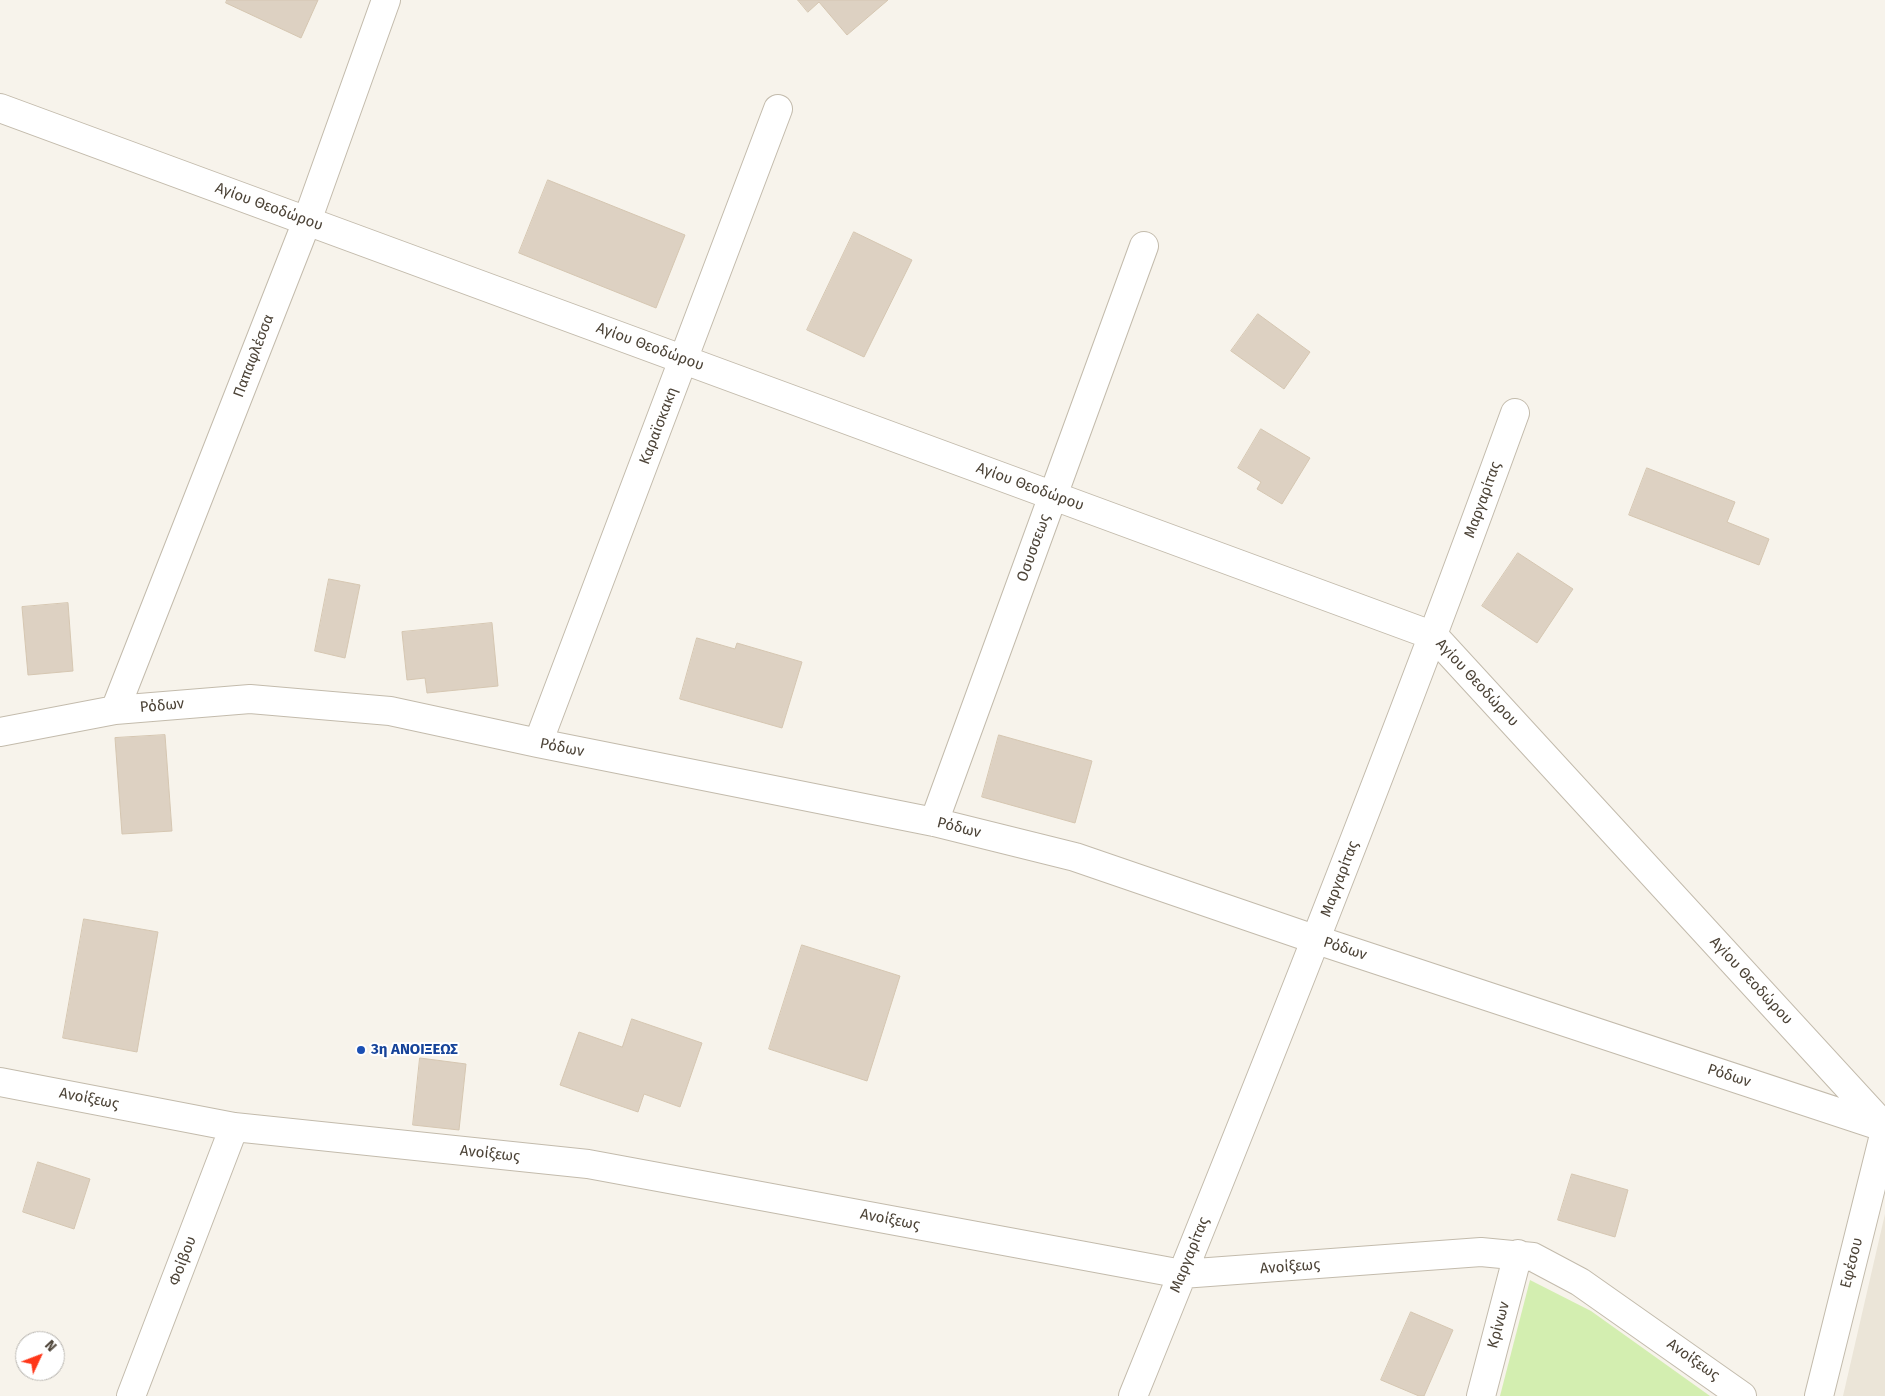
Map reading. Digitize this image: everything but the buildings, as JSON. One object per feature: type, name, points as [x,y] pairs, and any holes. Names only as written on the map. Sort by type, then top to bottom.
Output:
[{"type":"street","name":"Παπαφλέσσα","points":[[115,710],[307,221],[386,0]]},
{"type":"street","name":"Αγίου Θεοδώρου","points":[[0,108],[1434,636],[1885,1128]]},
{"type":"street","name":"Καραϊσκακη","points":[[538,743],[778,109]]},
{"type":"street","name":"Οσυσσεως","points":[[934,822],[1144,246]]},
{"type":"street","name":"Μαργαρίτας","points":[[1133,1396],[1317,940],[1434,636],[1515,413]]},
{"type":"street","name":"Ρόδων","points":[[0,732],[115,710],[250,698],[390,711],[538,743],[934,822],[1075,856],[1317,940],[1885,1128]]},
{"type":"street","name":"Ανοίξεως","points":[[0,1082],[234,1127],[588,1164],[1182,1274],[1481,1252],[1518,1254],[1533,1257],[1580,1282],[1742,1396]]},
{"type":"street","name":"Φοίβου","points":[[131,1396],[234,1127]]},
{"type":"street","name":"Εφέσου","points":[[1819,1396],[1885,1128]]},
{"type":"street","name":"Κρίνων","points":[[1481,1396],[1518,1254]]},
{"type":"shaded area","points":[[1885,1214],[1885,1396],[1843,1396]]},
{"type":"green space","points":[[1530,1280],[1591,1311],[1710,1396],[1500,1396]]},
{"type":"place","name":"3η ΑΝΟΙΞΕΩΣ","points":[[361,1050]]}]
